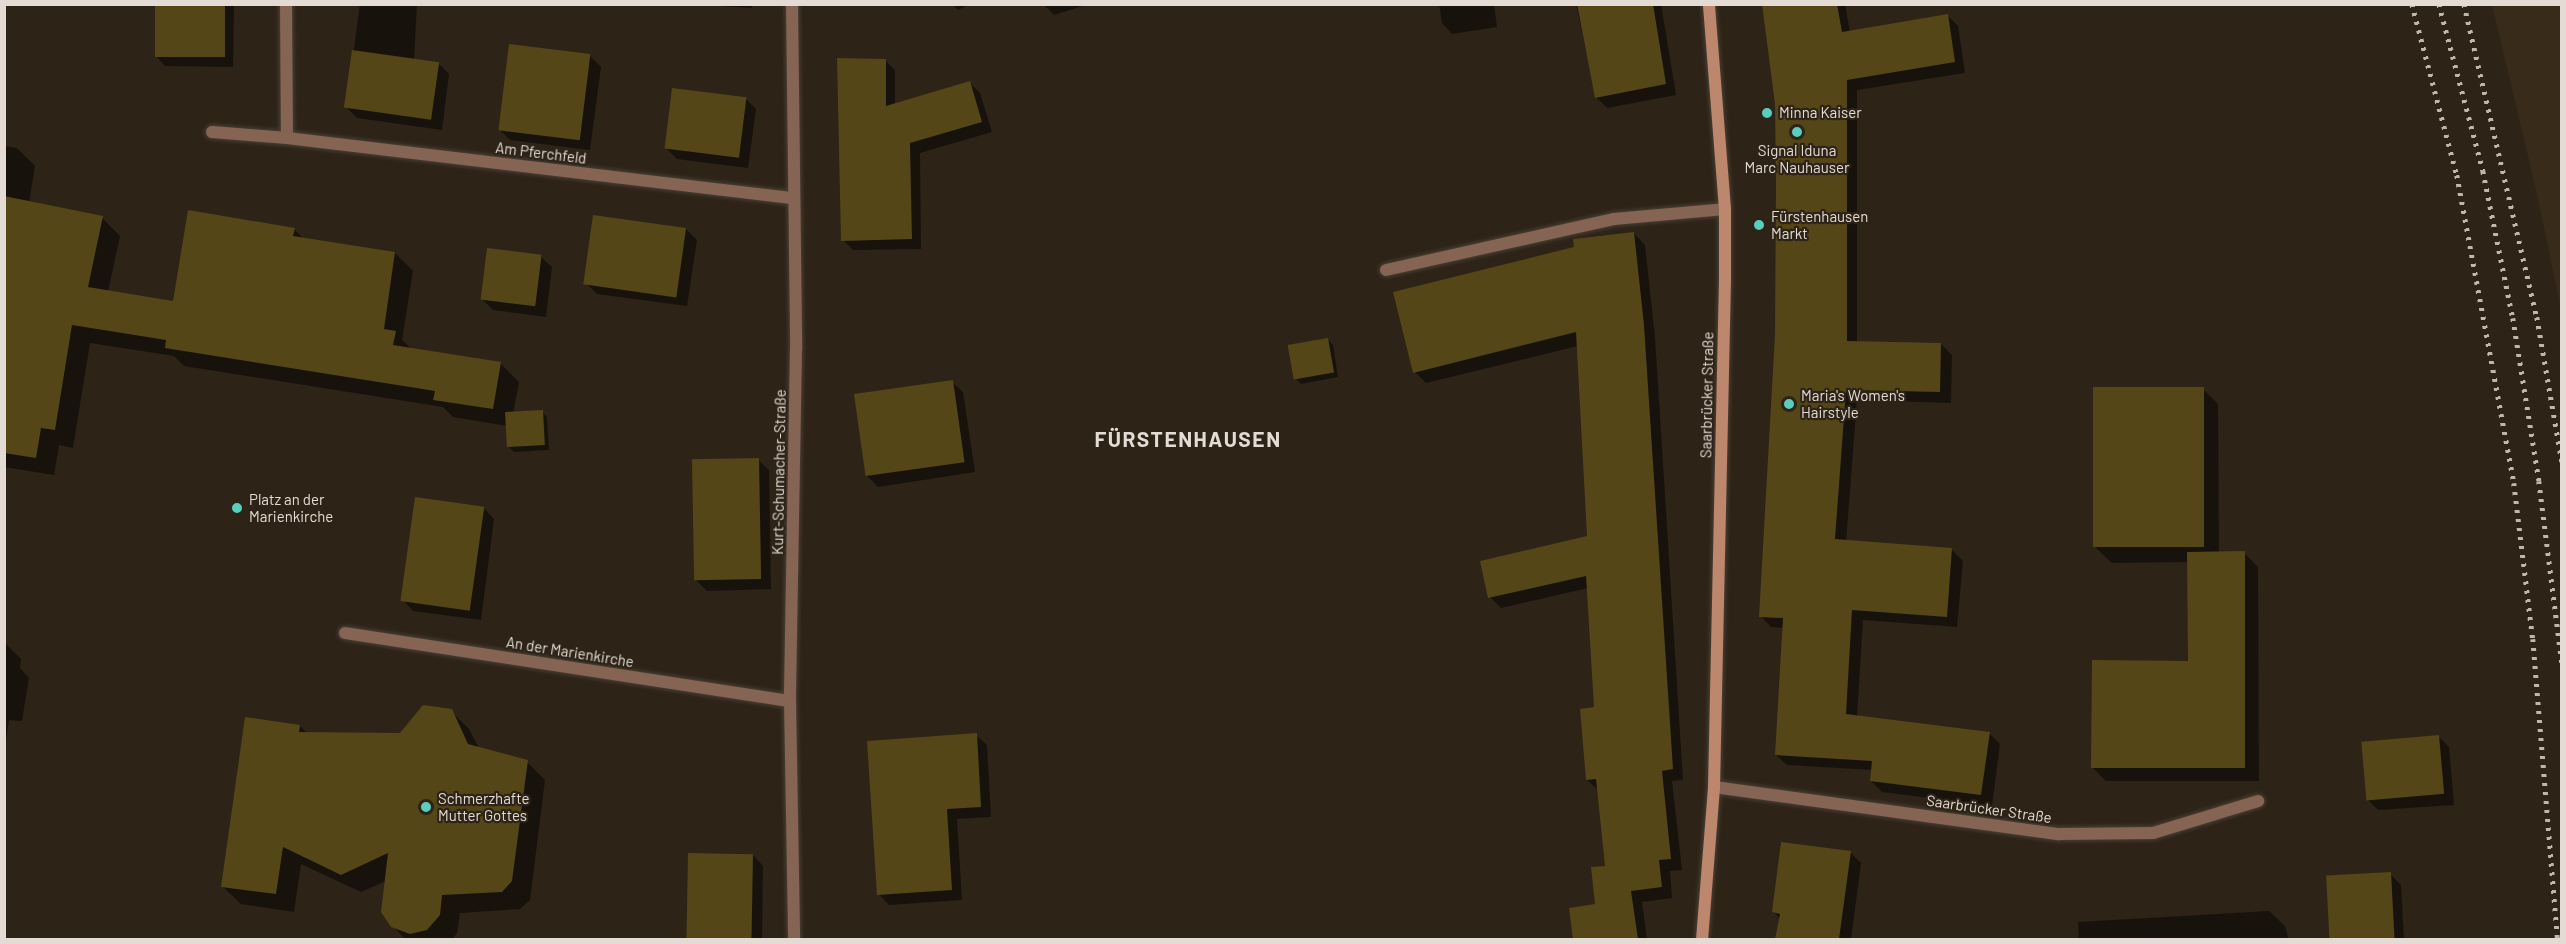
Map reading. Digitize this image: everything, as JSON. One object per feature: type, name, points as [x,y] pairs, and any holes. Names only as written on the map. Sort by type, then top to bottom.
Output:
[{"type":"street","points":[[286,4],[287,138]]},
{"type":"street","name":"Kurt-Schumacher-Straße","points":[[792,4],[791,198],[795,349],[790,701],[794,939]]},
{"type":"street","name":"Saarbrücker Straße","points":[[1702,939],[1714,787],[1725,209],[1709,4]]},
{"type":"street","name":"Am Pferchfeld","points":[[212,132],[287,138],[791,198]]},
{"type":"street","points":[[1386,270],[1614,219],[1725,209]]},
{"type":"street","name":"An der Marienkirche","points":[[345,633],[790,701]]},
{"type":"street","name":"Saarbrücker Straße","points":[[1714,787],[2059,834],[2152,833],[2258,801]]},
{"type":"shaded area","points":[[2492,5],[2561,5],[2561,309],[2536,190]]},
{"type":"building","points":[[155,4],[225,4],[225,57],[155,57]]},
{"type":"building","points":[[1577,4],[1653,4],[1666,84],[1595,98]]},
{"type":"building","points":[[1762,4],[1837,4],[1842,32],[1948,14],[1955,62],[1847,80],[1847,341],[1941,343],[1940,392],[1846,390],[1835,539],[1952,548],[1947,617],[1852,610],[1846,714],[1990,732],[1981,795],[1870,781],[1872,761],[1775,755],[1783,618],[1759,617],[1775,335],[1776,182],[1775,104]]},
{"type":"building","points":[[509,44],[590,54],[580,140],[498,130]]},
{"type":"building","points":[[352,50],[439,62],[431,120],[344,107]]},
{"type":"building","points":[[837,58],[886,59],[886,106],[970,81],[982,122],[910,143],[912,239],[841,241]]},
{"type":"building","points":[[672,88],[746,97],[739,158],[665,149]]},
{"type":"building","points":[[4,196],[103,216],[88,287],[173,301],[188,210],[295,228],[293,236],[395,252],[384,329],[396,331],[393,345],[501,362],[493,409],[433,400],[435,391],[165,348],[166,340],[72,325],[55,430],[41,428],[36,458],[4,453]]},
{"type":"building","points":[[593,215],[686,228],[676,297],[583,284]]},
{"type":"building","points":[[1634,232],[1644,325],[1673,769],[1662,771],[1671,859],[1659,860],[1662,887],[1631,891],[1638,939],[1573,939],[1569,908],[1595,904],[1591,867],[1605,866],[1596,779],[1586,780],[1580,709],[1594,707],[1586,576],[1488,598],[1480,561],[1587,536],[1576,332],[1413,373],[1393,292],[1574,247],[1573,239]]},
{"type":"building","points":[[487,248],[542,255],[535,306],[481,300]]},
{"type":"building","points":[[1328,338],[1334,372],[1294,380],[1288,345]]},
{"type":"building","points":[[953,380],[965,462],[866,476],[854,394]]},
{"type":"building","points":[[2093,387],[2204,387],[2204,547],[2093,547]]},
{"type":"building","points":[[543,410],[545,445],[507,447],[505,412]]},
{"type":"building","points":[[759,458],[761,579],[694,580],[692,459]]},
{"type":"building","points":[[415,497],[484,507],[470,611],[400,601]]},
{"type":"building","points":[[2245,551],[2245,768],[2091,768],[2092,660],[2188,661],[2187,552]]},
{"type":"building","name":"Schmerzhafte Mutter Gottes","points":[[423,705],[452,709],[468,744],[528,760],[512,881],[502,892],[442,895],[440,915],[427,930],[410,934],[391,927],[381,912],[388,853],[341,875],[283,847],[276,894],[221,887],[245,717],[300,725],[299,732],[400,733]]},
{"type":"building","points":[[977,733],[981,807],[947,809],[952,890],[877,895],[867,741]]},
{"type":"building","points":[[2439,735],[2444,794],[2366,801],[2361,742]]},
{"type":"building","points":[[1781,842],[1851,851],[1839,939],[1775,939],[1780,914],[1772,912]]},
{"type":"building","points":[[688,853],[753,854],[751,940],[686,939]]},
{"type":"building","points":[[2391,872],[2395,939],[2329,940],[2326,875]]},
{"type":"railway","points":[[2412,4],[2457,175],[2514,483],[2533,639],[2558,940]]},
{"type":"railway","points":[[2439,4],[2483,171],[2513,318],[2539,481],[2562,663]]},
{"type":"railway","points":[[2464,4],[2537,317],[2562,462]]},
{"type":"place","name":"Minna Kaiser","points":[[1767,113]]},
{"type":"place","name":"Signal Iduna Marc Nauhauser","points":[[1797,132]]},
{"type":"place","name":"Fürstenhausen Markt","points":[[1759,225]]},
{"type":"place","name":"Maria's Women's Hairstyle","points":[[1789,404]]},
{"type":"place","name":"Platz an der Marienkirche","points":[[237,508]]},
{"type":"place","name":"Schmerzhafte Mutter Gottes","points":[[426,807]]},
{"type":"district","name":"FÜRSTENHAUSEN","points":[[1188,439]]}]
